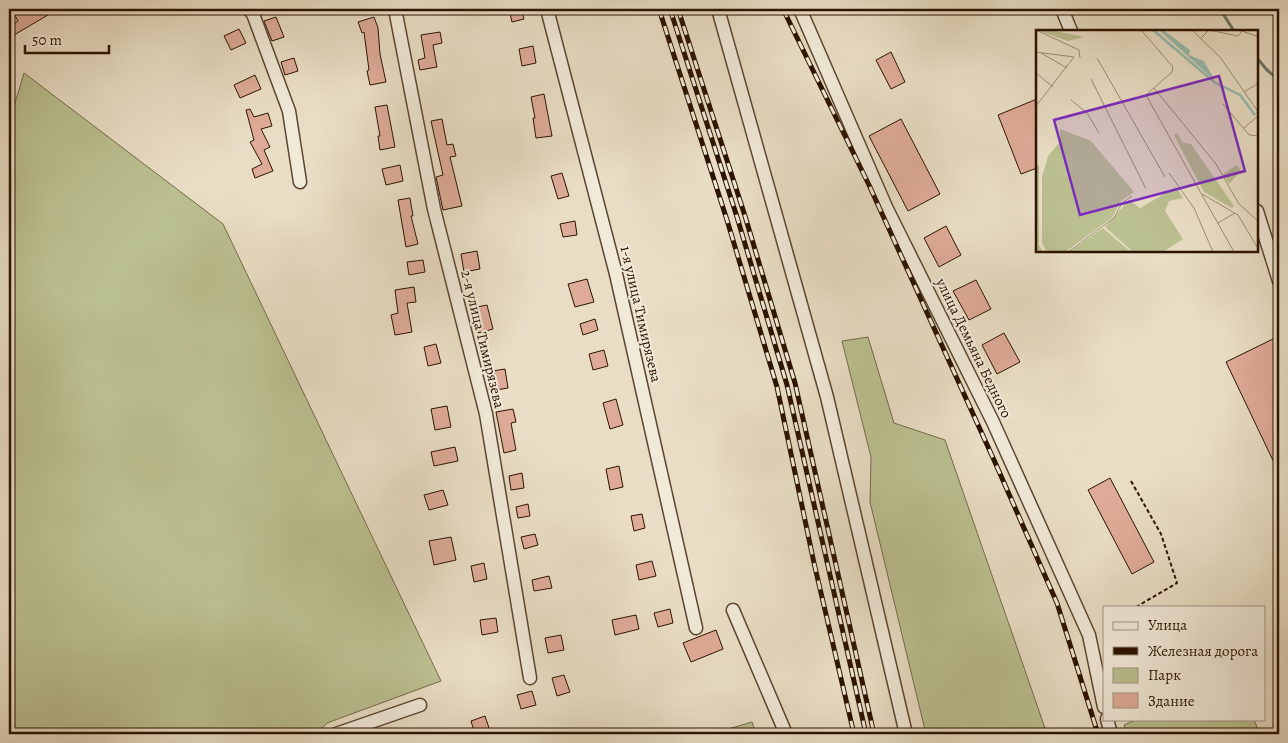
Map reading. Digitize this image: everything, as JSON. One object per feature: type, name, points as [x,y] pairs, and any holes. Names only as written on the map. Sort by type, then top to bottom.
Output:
[{"type":"street","points":[[249,9],[253,14],[289,111],[300,182]]},
{"type":"street","name":"2-я улица Тимирязева","points":[[395,9],[434,209],[486,414],[530,678]]},
{"type":"street","name":"1-я улица Тимирязева","points":[[547,9],[616,274],[696,628]]},
{"type":"street","points":[[718,9],[827,398],[906,734]]},
{"type":"street","name":"улица Демьяна Бедного","points":[[800,9],[886,207],[993,422],[1089,635],[1103,702]]},
{"type":"street","points":[[1062,9],[1071,30]]},
{"type":"street","points":[[1258,214],[1279,281]]},
{"type":"street","points":[[733,610],[786,734]]},
{"type":"street","points":[[336,734],[420,704]]},
{"type":"street","points":[[1107,720],[1111,734]]},
{"type":"path","points":[[1131,481],[1161,534],[1177,582],[1138,606]]},
{"type":"green space","points":[[24,73],[223,224],[441,681],[327,723],[317,734],[9,734],[9,123]]},
{"type":"green space","points":[[868,337],[894,423],[945,440],[1047,734],[926,734],[870,502],[871,457],[842,341]]},
{"type":"green space","points":[[1136,720],[1254,720],[1259,733],[1127,734],[1124,725]]},
{"type":"green space","points":[[752,722],[756,734],[711,734]]},
{"type":"building","points":[[11,9],[58,9],[9,38],[9,27],[18,21]]},
{"type":"building","points":[[509,9],[521,9],[524,19],[512,22]]},
{"type":"building","points":[[276,17],[284,37],[272,41],[264,21]]},
{"type":"building","points":[[374,17],[378,28],[380,54],[386,82],[370,85],[364,32],[362,33],[358,22]]},
{"type":"building","points":[[239,29],[246,43],[231,50],[224,36]]},
{"type":"building","points":[[440,32],[442,43],[433,45],[437,67],[420,70],[418,60],[425,58],[421,35]]},
{"type":"building","points":[[533,46],[536,63],[522,66],[519,49]]},
{"type":"building","points":[[891,52],[905,82],[891,89],[876,60]]},
{"type":"building","points":[[294,58],[298,71],[285,75],[281,62]]},
{"type":"building","points":[[255,75],[261,89],[240,98],[234,85]]},
{"type":"building","points":[[544,94],[552,136],[536,138],[531,97]]},
{"type":"building","points":[[1036,99],[1036,168],[1021,174],[998,115]]},
{"type":"building","points":[[387,105],[395,147],[380,150],[378,136],[380,136],[375,107]]},
{"type":"building","points":[[250,109],[254,117],[268,113],[272,126],[261,129],[270,147],[264,150],[273,171],[255,178],[252,169],[262,164],[250,142],[254,140],[246,110]]},
{"type":"building","points":[[442,119],[447,145],[453,144],[456,156],[450,157],[462,206],[443,210],[436,177],[443,175],[431,121]]},
{"type":"building","points":[[901,119],[940,194],[908,211],[869,136]]},
{"type":"building","points":[[400,165],[403,181],[386,185],[382,169]]},
{"type":"building","points":[[562,173],[569,196],[558,199],[551,176]]},
{"type":"building","points":[[410,198],[413,216],[411,216],[418,244],[406,247],[398,200]]},
{"type":"building","points":[[575,221],[577,235],[563,237],[560,224]]},
{"type":"building","points":[[946,226],[961,255],[939,267],[924,238]]},
{"type":"building","points":[[477,251],[480,269],[464,272],[461,254]]},
{"type":"building","points":[[423,260],[425,272],[409,275],[407,262]]},
{"type":"building","points":[[587,279],[594,302],[575,307],[568,284]]},
{"type":"building","points":[[976,280],[991,309],[969,320],[953,291]]},
{"type":"building","points":[[414,287],[416,302],[407,303],[412,332],[395,335],[391,315],[398,313],[395,290]]},
{"type":"building","points":[[487,305],[493,329],[478,333],[472,308]]},
{"type":"building","points":[[595,319],[598,330],[583,335],[580,324]]},
{"type":"building","points":[[1004,333],[1020,362],[997,374],[982,345]]},
{"type":"building","points":[[1273,339],[1279,352],[1279,473],[1226,362]]},
{"type":"building","points":[[436,344],[441,363],[428,366],[424,347]]},
{"type":"building","points":[[604,350],[608,366],[593,370],[589,354]]},
{"type":"building","points":[[505,369],[508,388],[490,391],[486,372]]},
{"type":"building","points":[[616,399],[623,425],[610,429],[603,403]]},
{"type":"building","points":[[447,406],[451,427],[435,430],[431,409]]},
{"type":"building","points":[[513,409],[516,422],[511,423],[516,450],[504,453],[496,412]]},
{"type":"building","points":[[455,447],[458,461],[434,466],[431,452]]},
{"type":"building","points":[[619,466],[623,487],[610,490],[606,469]]},
{"type":"building","points":[[522,473],[524,488],[511,490],[509,476]]},
{"type":"building","points":[[1110,478],[1154,562],[1132,574],[1088,490]]},
{"type":"building","points":[[443,490],[448,505],[429,510],[424,495]]},
{"type":"building","points":[[528,504],[530,516],[518,518],[516,507]]},
{"type":"building","points":[[642,514],[645,528],[634,531],[631,516]]},
{"type":"building","points":[[535,534],[538,545],[524,549],[521,537]]},
{"type":"building","points":[[451,537],[456,560],[434,565],[429,541]]},
{"type":"building","points":[[652,561],[656,576],[639,580],[636,565]]},
{"type":"building","points":[[484,563],[487,579],[474,582],[471,566]]},
{"type":"building","points":[[549,576],[552,588],[534,591],[532,580]]},
{"type":"building","points":[[670,609],[673,623],[658,627],[654,613]]},
{"type":"building","points":[[636,615],[639,629],[615,635],[612,620]]},
{"type":"building","points":[[496,618],[498,632],[482,635],[480,620]]},
{"type":"building","points":[[716,630],[723,649],[691,662],[683,643]]},
{"type":"building","points":[[561,635],[564,650],[548,653],[545,638]]},
{"type":"building","points":[[564,675],[570,692],[557,696],[552,678]]},
{"type":"building","points":[[532,691],[536,705],[521,709],[517,695]]},
{"type":"building","points":[[485,716],[491,734],[475,734],[471,721]]},
{"type":"waterway","points":[[1220,9],[1233,30]]},
{"type":"waterway","points":[[1258,59],[1279,80]]},
{"type":"railway","points":[[659,9],[727,220],[777,387],[814,563],[854,734]]},
{"type":"railway","points":[[670,9],[737,217],[787,385],[866,734]]},
{"type":"railway","points":[[678,9],[745,216],[795,383],[874,734]]},
{"type":"railway","points":[[783,9],[869,185],[1057,603],[1098,734]]}]
